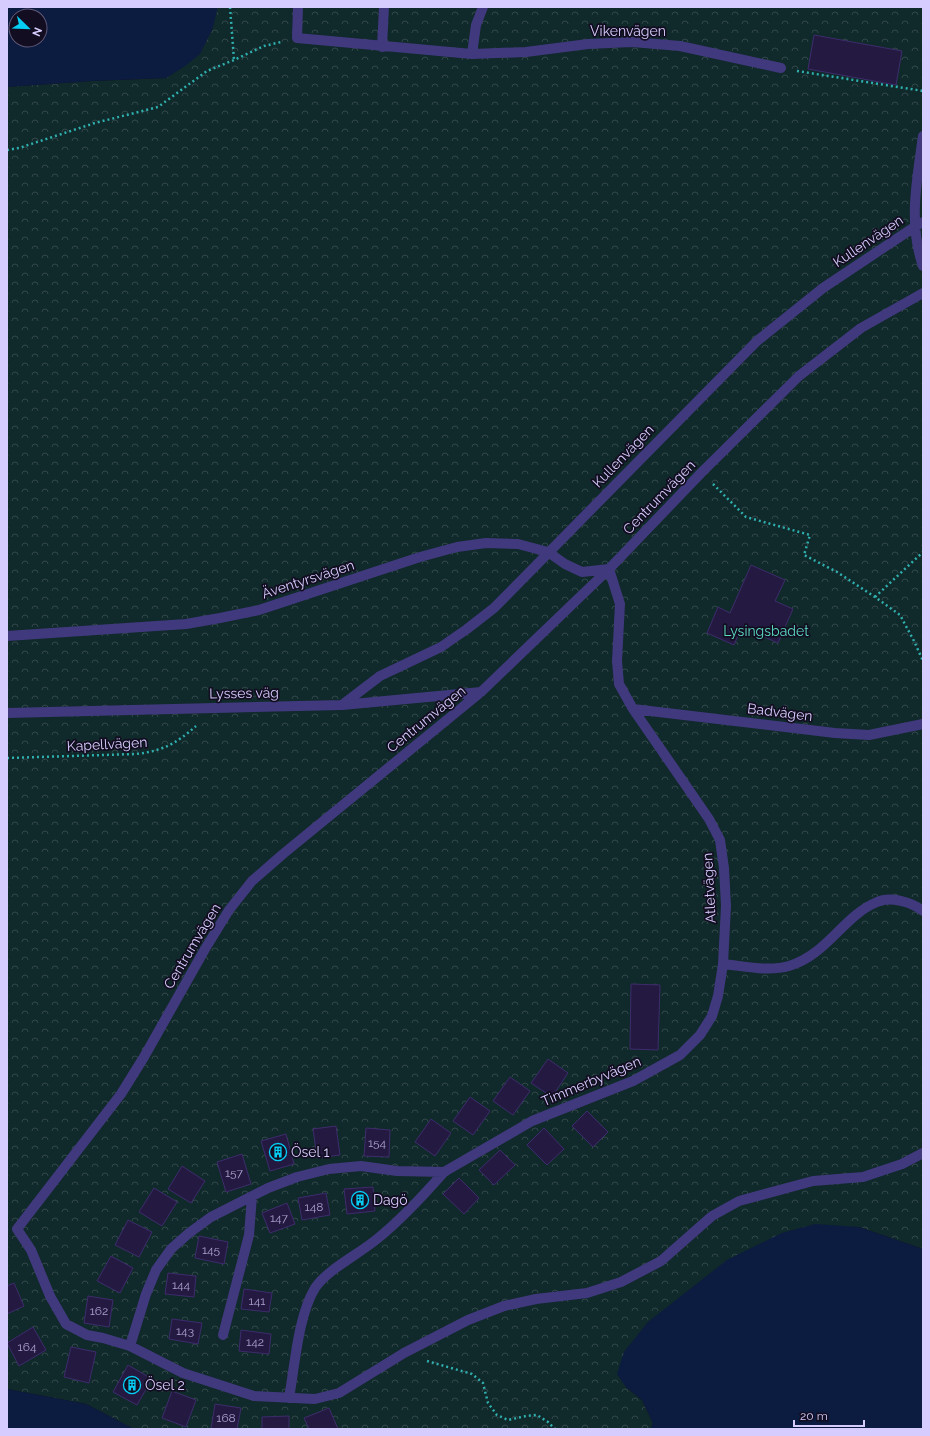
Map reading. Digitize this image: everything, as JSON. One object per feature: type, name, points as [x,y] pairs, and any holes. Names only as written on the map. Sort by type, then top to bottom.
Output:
[{"type":"lane","points":[[297,38],[298,7]]},
{"type":"lane","points":[[382,47],[384,7]]},
{"type":"lane","points":[[472,54],[476,25],[483,7]]},
{"type":"lane","name":"Vikenvägen","points":[[297,38],[382,47],[472,54],[526,52],[588,44],[632,42],[680,46],[782,68]]},
{"type":"lane","points":[[923,136],[915,199],[919,224],[917,247],[923,266]]},
{"type":"lane","name":"Kullenvägen","points":[[342,705],[380,676],[441,647],[494,608],[757,341],[823,288],[919,224]]},
{"type":"lane","name":"Centrumvägen","points":[[12,1229],[122,1094],[229,910],[252,881],[481,692],[609,569],[702,472],[799,376],[861,328],[923,293]]},
{"type":"lane","name":"Äventyrsvägen","points":[[7,636],[186,624],[220,618],[259,610],[420,557],[457,547],[486,544],[518,544],[548,552],[565,564],[582,572],[609,569]]},
{"type":"lane","name":"Atletvägen","points":[[609,569],[620,604],[617,661],[619,684],[633,709],[709,819],[720,840],[724,868],[726,906],[723,964]]},
{"type":"lane","name":"Lysses väg","points":[[7,713],[342,705],[481,692]]},
{"type":"lane","name":"Badvägen","points":[[633,709],[835,733],[869,735],[923,724]]},
{"type":"lane","points":[[723,964],[770,969],[789,966],[810,957],[860,912],[878,901],[889,900],[904,902],[919,907],[923,910]]},
{"type":"lane","name":"Timmerbyvägen","points":[[289,1398],[301,1327],[315,1289],[322,1279],[377,1240],[409,1211],[444,1172],[532,1121],[633,1081],[680,1055],[700,1035],[712,1016],[718,996],[723,964]]},
{"type":"lane","points":[[12,1229],[31,1250],[50,1296],[66,1324],[87,1335],[130,1346],[183,1373],[217,1385],[254,1396],[315,1399],[339,1393],[404,1353],[468,1320],[504,1306],[536,1299],[587,1293],[621,1282],[661,1261],[712,1216],[739,1201],[813,1181],[862,1177],[902,1164],[923,1152]]},
{"type":"lane","points":[[130,1346],[146,1294],[156,1270],[171,1249],[189,1232],[211,1218],[268,1188],[297,1177],[329,1169],[361,1166],[397,1171],[444,1172]]},
{"type":"lane","points":[[223,1335],[249,1235],[252,1196]]},
{"type":"path","points":[[230,7],[234,60]]},
{"type":"path","points":[[7,150],[19,148],[95,123],[158,107],[207,71],[264,46],[297,38]]},
{"type":"path","points":[[782,68],[923,91]]},
{"type":"path","points":[[702,472],[746,517],[810,535],[804,555],[837,572],[875,597],[900,616],[923,661]]},
{"type":"path","points":[[875,597],[923,552]]},
{"type":"path","name":"Kapellvägen","points":[[7,758],[136,754],[153,752],[180,740],[217,708]]},
{"type":"path","points":[[404,1353],[472,1374],[483,1383],[488,1403],[497,1416],[508,1420],[537,1415],[548,1422],[555,1429]]},
{"type":"green space","name":"Lysingsbadet","points":[[217,7],[923,7],[923,1249],[859,1227],[626,1387],[642,1400],[653,1423],[651,1429],[134,1429],[86,1404],[7,1389],[7,87],[91,81],[166,78],[217,11]]},
{"type":"water","points":[[7,7],[217,7],[212,30],[200,54],[166,78],[91,81],[7,87]]},
{"type":"water","points":[[815,1224],[859,1227],[923,1249],[923,1429],[651,1429],[653,1423],[642,1400],[626,1387],[617,1374],[624,1352],[648,1322],[727,1260],[782,1233]]},
{"type":"water","points":[[7,1389],[86,1404],[134,1429],[7,1429]]},
{"type":"building","points":[[814,35],[902,51],[896,85],[808,69]]},
{"type":"building","points":[[751,565],[785,580],[775,601],[793,609],[778,643],[742,627],[734,645],[707,633],[718,607],[730,613]]},
{"type":"building","points":[[631,984],[660,985],[658,1050],[630,1049]]},
{"type":"building","points":[[548,1059],[568,1073],[552,1097],[531,1083]]},
{"type":"building","points":[[510,1077],[530,1091],[513,1115],[493,1101]]},
{"type":"building","points":[[470,1097],[490,1111],[473,1135],[453,1121]]},
{"type":"building","points":[[587,1111],[608,1132],[593,1147],[572,1126]]},
{"type":"building","points":[[431,1119],[451,1133],[435,1156],[415,1142]]},
{"type":"building","name":"Ösel 1","points":[[336,1126],[340,1155],[317,1158],[313,1129]]},
{"type":"building","name":"Ösel 1","points":[[366,1128],[390,1130],[389,1157],[364,1156]]},
{"type":"building","points":[[544,1128],[564,1149],[547,1165],[527,1145]]},
{"type":"building","name":"Ösel 1","points":[[286,1134],[294,1164],[270,1171],[261,1141]]},
{"type":"building","points":[[500,1150],[515,1165],[494,1185],[479,1170]]},
{"type":"building","points":[[242,1154],[251,1184],[226,1192],[217,1162]]},
{"type":"building","points":[[182,1166],[205,1181],[191,1203],[168,1189]]},
{"type":"building","name":"Dagö","points":[[459,1178],[479,1198],[464,1214],[443,1194]]},
{"type":"building","name":"Dagö","points":[[373,1187],[375,1211],[347,1214],[344,1189]]},
{"type":"building","points":[[154,1188],[177,1202],[162,1226],[139,1212]]},
{"type":"building","points":[[326,1193],[330,1215],[302,1220],[298,1198]]},
{"type":"building","points":[[287,1203],[295,1224],[270,1233],[262,1213]]},
{"type":"building","points":[[128,1220],[152,1232],[139,1257],[115,1245]]},
{"type":"building","points":[[199,1236],[228,1242],[224,1264],[195,1258]]},
{"type":"building","points":[[111,1256],[133,1268],[120,1293],[97,1281]]},
{"type":"building","points":[[168,1273],[196,1276],[194,1297],[165,1294]]},
{"type":"building","points":[[14,1283],[24,1306],[7,1314],[7,1286]]},
{"type":"building","points":[[244,1289],[272,1293],[269,1312],[241,1309]]},
{"type":"building","points":[[88,1296],[113,1300],[109,1327],[84,1323]]},
{"type":"building","points":[[172,1319],[202,1323],[198,1344],[169,1339]]},
{"type":"building","points":[[33,1327],[46,1350],[19,1366],[7,1343]]},
{"type":"building","points":[[241,1330],[271,1334],[269,1354],[239,1351]]},
{"type":"building","points":[[71,1347],[96,1352],[89,1383],[64,1377]]},
{"type":"building","name":"Ösel 2","points":[[128,1365],[152,1379],[137,1405],[113,1392]]},
{"type":"building","name":"Ösel 2","points":[[172,1391],[196,1400],[186,1427],[162,1418]]},
{"type":"building","name":"Ösel 2","points":[[215,1404],[241,1408],[237,1429],[211,1429]]},
{"type":"building","points":[[329,1408],[338,1429],[309,1429],[304,1418]]},
{"type":"building","points":[[289,1416],[289,1429],[262,1429],[262,1417]]},
{"type":"place","name":"Ösel 1","points":[[278,1152]]},
{"type":"place","name":"Dagö","points":[[360,1200]]},
{"type":"place","name":"Ösel 2","points":[[132,1385]]}]
